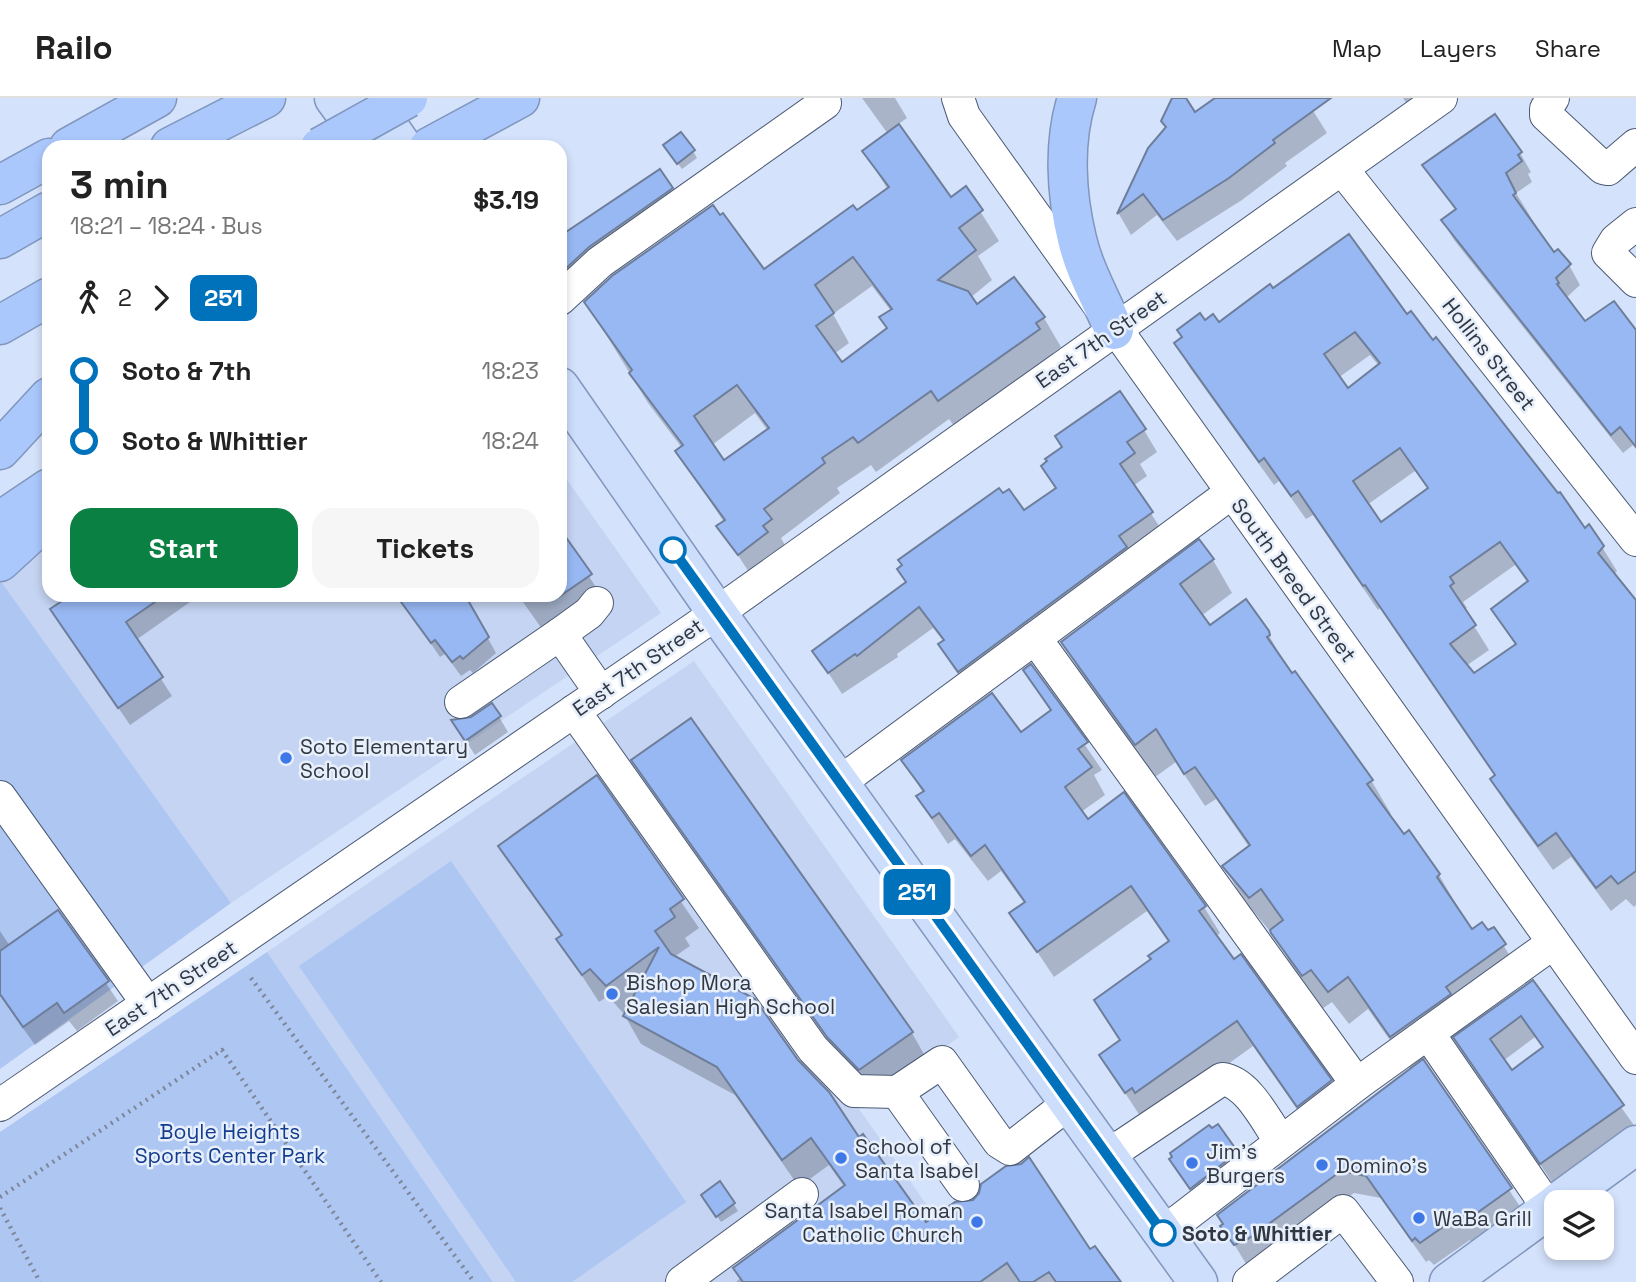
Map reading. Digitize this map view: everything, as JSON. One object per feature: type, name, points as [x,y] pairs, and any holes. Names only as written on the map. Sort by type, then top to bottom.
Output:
[{"type":"highway","points":[[82,140],[157,98]]},
{"type":"highway","points":[[333,140],[408,98]]},
{"type":"highway","points":[[1077,98],[1068,146],[1068,186],[1077,241],[1114,330]]},
{"type":"highway","points":[[184,140],[262,100]]},
{"type":"highway","points":[[442,140],[508,104]]},
{"type":"highway","points":[[0,186],[42,162]]},
{"type":"highway","points":[[0,239],[42,215]]},
{"type":"highway","points":[[0,310],[42,289]]},
{"type":"highway","points":[[0,325],[42,301]]},
{"type":"highway","points":[[0,422],[42,394]]},
{"type":"highway","points":[[0,450],[42,405]]},
{"type":"highway","points":[[0,521],[42,493]]},
{"type":"highway","points":[[0,545],[42,522]]},
{"type":"highway","points":[[0,562],[42,524]]},
{"type":"main road","points":[[334,98],[365,140]]},
{"type":"main road","points":[[369,98],[398,140]]},
{"type":"main road","points":[[567,397],[716,613],[1198,1282]]},
{"type":"main road","points":[[1575,1190],[1636,1145]]},
{"type":"main road","points":[[1449,1282],[1544,1213]]},
{"type":"street","name":"South Breed Street","points":[[958,98],[964,116],[1114,330],[1636,1058]]},
{"type":"street","name":"East 7th Street","points":[[0,1105],[716,613],[1441,98]]},
{"type":"street","points":[[1553,98],[1546,115],[1604,168],[1608,169],[1636,145]]},
{"type":"street","points":[[567,293],[600,262],[825,103]]},
{"type":"street","name":"Hollins Street","points":[[1342,169],[1636,540]]},
{"type":"street","points":[[1636,224],[1616,240],[1608,253],[1636,281]]},
{"type":"street","points":[[839,783],[1231,493]]},
{"type":"street","points":[[461,702],[589,613],[597,603]]},
{"type":"street","points":[[560,634],[601,693]]},
{"type":"street","points":[[1035,638],[1357,1084]]},
{"type":"street","points":[[574,711],[813,1049],[854,1091],[897,1092],[942,1062],[999,1142],[1010,1149],[1069,1103]]},
{"type":"street","points":[[0,797],[148,1004]]},
{"type":"street","points":[[1163,1233],[1357,1084],[1553,943]]},
{"type":"street","points":[[1428,1033],[1544,1190]]},
{"type":"street","points":[[1107,1156],[1222,1079],[1234,1080],[1244,1090],[1281,1142]]},
{"type":"street","points":[[897,1092],[963,1185]]},
{"type":"street","points":[[682,1282],[802,1194]]},
{"type":"street","points":[[1249,1282],[1343,1210],[1397,1282]]},
{"type":"path","points":[[251,978],[474,1282]]},
{"type":"path","points":[[0,1197],[222,1050],[381,1282]]},
{"type":"path","points":[[0,1208],[40,1282]]},
{"type":"shaded area","name":"Soto Elementary School","points":[[567,480],[661,613],[231,903],[0,580],[42,545],[42,602],[567,602]]},
{"type":"shaded area","name":"Bishop Mora Salesian High School","points":[[694,661],[959,1037],[859,1109],[929,1208],[887,1237],[918,1282],[493,1282],[267,952]]},
{"type":"green space","points":[[0,580],[231,903],[0,1069]]},
{"type":"green space","points":[[451,861],[686,1202],[572,1282],[516,1282],[299,966]]},
{"type":"green space","name":"Boyle Heights Sports Center Park","points":[[267,952],[493,1282],[0,1282],[0,1132]]},
{"type":"building","points":[[1172,98],[1186,98],[1195,112],[1215,98],[1331,98],[1273,140],[1275,143],[1229,178],[1163,220],[1143,194],[1117,214],[1148,148],[1166,127],[1161,121]]},
{"type":"building","points":[[1495,114],[1522,152],[1518,155],[1522,161],[1506,173],[1516,193],[1513,195],[1554,252],[1558,249],[1571,264],[1556,278],[1559,283],[1557,284],[1585,321],[1614,301],[1636,330],[1636,447],[1620,427],[1611,435],[1441,220],[1456,209],[1422,165]]},
{"type":"building","points":[[899,124],[951,197],[966,186],[983,210],[959,228],[976,250],[938,280],[968,291],[977,304],[1014,277],[1045,317],[1036,323],[1040,329],[938,401],[931,391],[858,443],[853,437],[822,458],[825,463],[764,509],[772,519],[763,526],[768,532],[738,555],[716,526],[725,520],[675,451],[683,445],[629,373],[632,370],[584,302],[612,276],[713,205],[720,215],[723,213],[764,269],[853,205],[857,210],[889,187],[862,151]],"holes":[[[853,257],[892,309],[879,317],[887,328],[842,362],[816,326],[834,313],[815,285]],[[737,385],[769,428],[724,460],[694,416]]]},
{"type":"building","points":[[681,132],[695,150],[677,164],[663,145]]},
{"type":"building","points":[[660,169],[673,188],[589,247],[567,267],[567,231]]},
{"type":"building","points":[[1349,234],[1407,314],[1411,311],[1433,340],[1436,337],[1558,493],[1560,492],[1585,528],[1589,524],[1604,546],[1598,553],[1636,600],[1636,871],[1618,884],[1611,876],[1596,888],[1556,833],[1538,846],[1490,779],[1495,775],[1298,491],[1291,496],[1264,458],[1259,462],[1174,343],[1182,337],[1177,330],[1200,313],[1205,320],[1213,314],[1219,322],[1270,284],[1273,288]],"holes":[[[1355,332],[1380,363],[1348,388],[1324,354]],[[1400,448],[1428,488],[1381,522],[1353,481]],[[1500,542],[1528,581],[1491,609],[1516,644],[1474,673],[1450,644],[1476,625],[1450,586],[1454,583],[1450,577]]]},
{"type":"building","points":[[1120,391],[1146,429],[1127,442],[1135,453],[1120,464],[1153,512],[1119,536],[1127,547],[958,672],[938,644],[944,640],[919,607],[857,656],[855,654],[828,673],[812,651],[906,582],[897,569],[902,565],[898,560],[999,488],[1003,493],[1009,489],[1024,510],[1056,488],[1041,466],[1047,461],[1045,459],[1062,447],[1055,436]]},
{"type":"building","points":[[567,539],[592,574],[567,591]]},
{"type":"building","points":[[1199,539],[1214,559],[1180,584],[1210,625],[1246,599],[1269,631],[1270,635],[1267,637],[1292,673],[1295,671],[1373,780],[1367,784],[1404,834],[1409,830],[1440,874],[1437,877],[1472,929],[1482,922],[1488,930],[1494,927],[1506,944],[1446,987],[1451,994],[1390,1037],[1348,977],[1328,992],[1311,970],[1302,976],[1271,933],[1270,930],[1283,920],[1261,889],[1249,898],[1222,866],[1250,845],[1195,767],[1184,774],[1156,729],[1135,745],[1061,642]]},
{"type":"building","points":[[60,602],[155,602],[126,622],[163,677],[118,708],[50,609]]},
{"type":"building","points":[[401,602],[469,602],[489,637],[463,659],[460,656],[452,662],[435,640],[431,643]]},
{"type":"building","points":[[1031,664],[1088,742],[1078,749],[1092,767],[1065,787],[1088,819],[1124,792],[1206,906],[1199,911],[1234,959],[1241,954],[1332,1080],[1297,1107],[1237,1021],[1135,1093],[1132,1088],[1125,1093],[1099,1055],[1120,1040],[1094,1000],[1151,959],[1148,956],[1169,941],[1131,886],[1037,952],[1009,913],[1025,902],[985,845],[971,856],[939,813],[932,818],[916,796],[924,791],[901,760],[992,693],[1021,732],[1051,710],[1023,670]]},
{"type":"building","points":[[492,703],[501,716],[465,741],[451,720],[471,717]]},
{"type":"building","points":[[691,718],[913,1032],[859,1070],[827,1037],[631,760]]},
{"type":"building","points":[[597,775],[684,899],[670,909],[675,917],[655,931],[671,954],[755,999],[798,1060],[829,1092],[859,1137],[863,1134],[926,1222],[955,1202],[973,1200],[979,1193],[981,1184],[1006,1166],[1021,1164],[1029,1157],[1090,1249],[1095,1246],[1121,1282],[1056,1282],[1049,1272],[1033,1282],[1020,1282],[1007,1263],[980,1282],[743,1282],[733,1268],[845,1185],[811,1138],[782,1160],[717,1067],[623,1016],[659,947],[606,986],[590,969],[582,975],[556,939],[562,935],[498,846]]},
{"type":"building","points":[[58,910],[109,981],[64,1013],[57,1003],[23,1027],[0,994],[0,951]]},
{"type":"building","points":[[1533,980],[1624,1105],[1540,1164],[1453,1037]],"holes":[[[1521,1016],[1543,1047],[1512,1070],[1490,1039]]]},
{"type":"building","points":[[1423,1059],[1512,1188],[1460,1225],[1456,1218],[1420,1243],[1415,1238],[1412,1241],[1366,1176],[1341,1171],[1248,1239],[1234,1245],[1220,1226],[1223,1224],[1217,1215]]},
{"type":"building","points":[[1218,1124],[1238,1152],[1190,1189],[1169,1159],[1172,1157],[1170,1153],[1209,1125],[1212,1128]]},
{"type":"building","points":[[720,1181],[735,1203],[716,1217],[701,1195]]},
{"type":"bus line","name":"251","points":[[673,550],[1163,1233]]},
{"type":"place","name":"Soto Elementary School","points":[[286,758]]},
{"type":"place","name":"Bishop Mora Salesian High School","points":[[612,994]]},
{"type":"place","name":"School of Santa Isabel","points":[[841,1158]]},
{"type":"place","name":"Jim's Burgers","points":[[1192,1163]]},
{"type":"place","name":"Domino's","points":[[1322,1165]]},
{"type":"place","name":"WaBa Grill","points":[[1419,1218]]},
{"type":"place","name":"Santa Isabel Roman Catholic Church","points":[[977,1222]]},
{"type":"place","name":"Soto & Whittier","points":[[1163,1233]]}]
